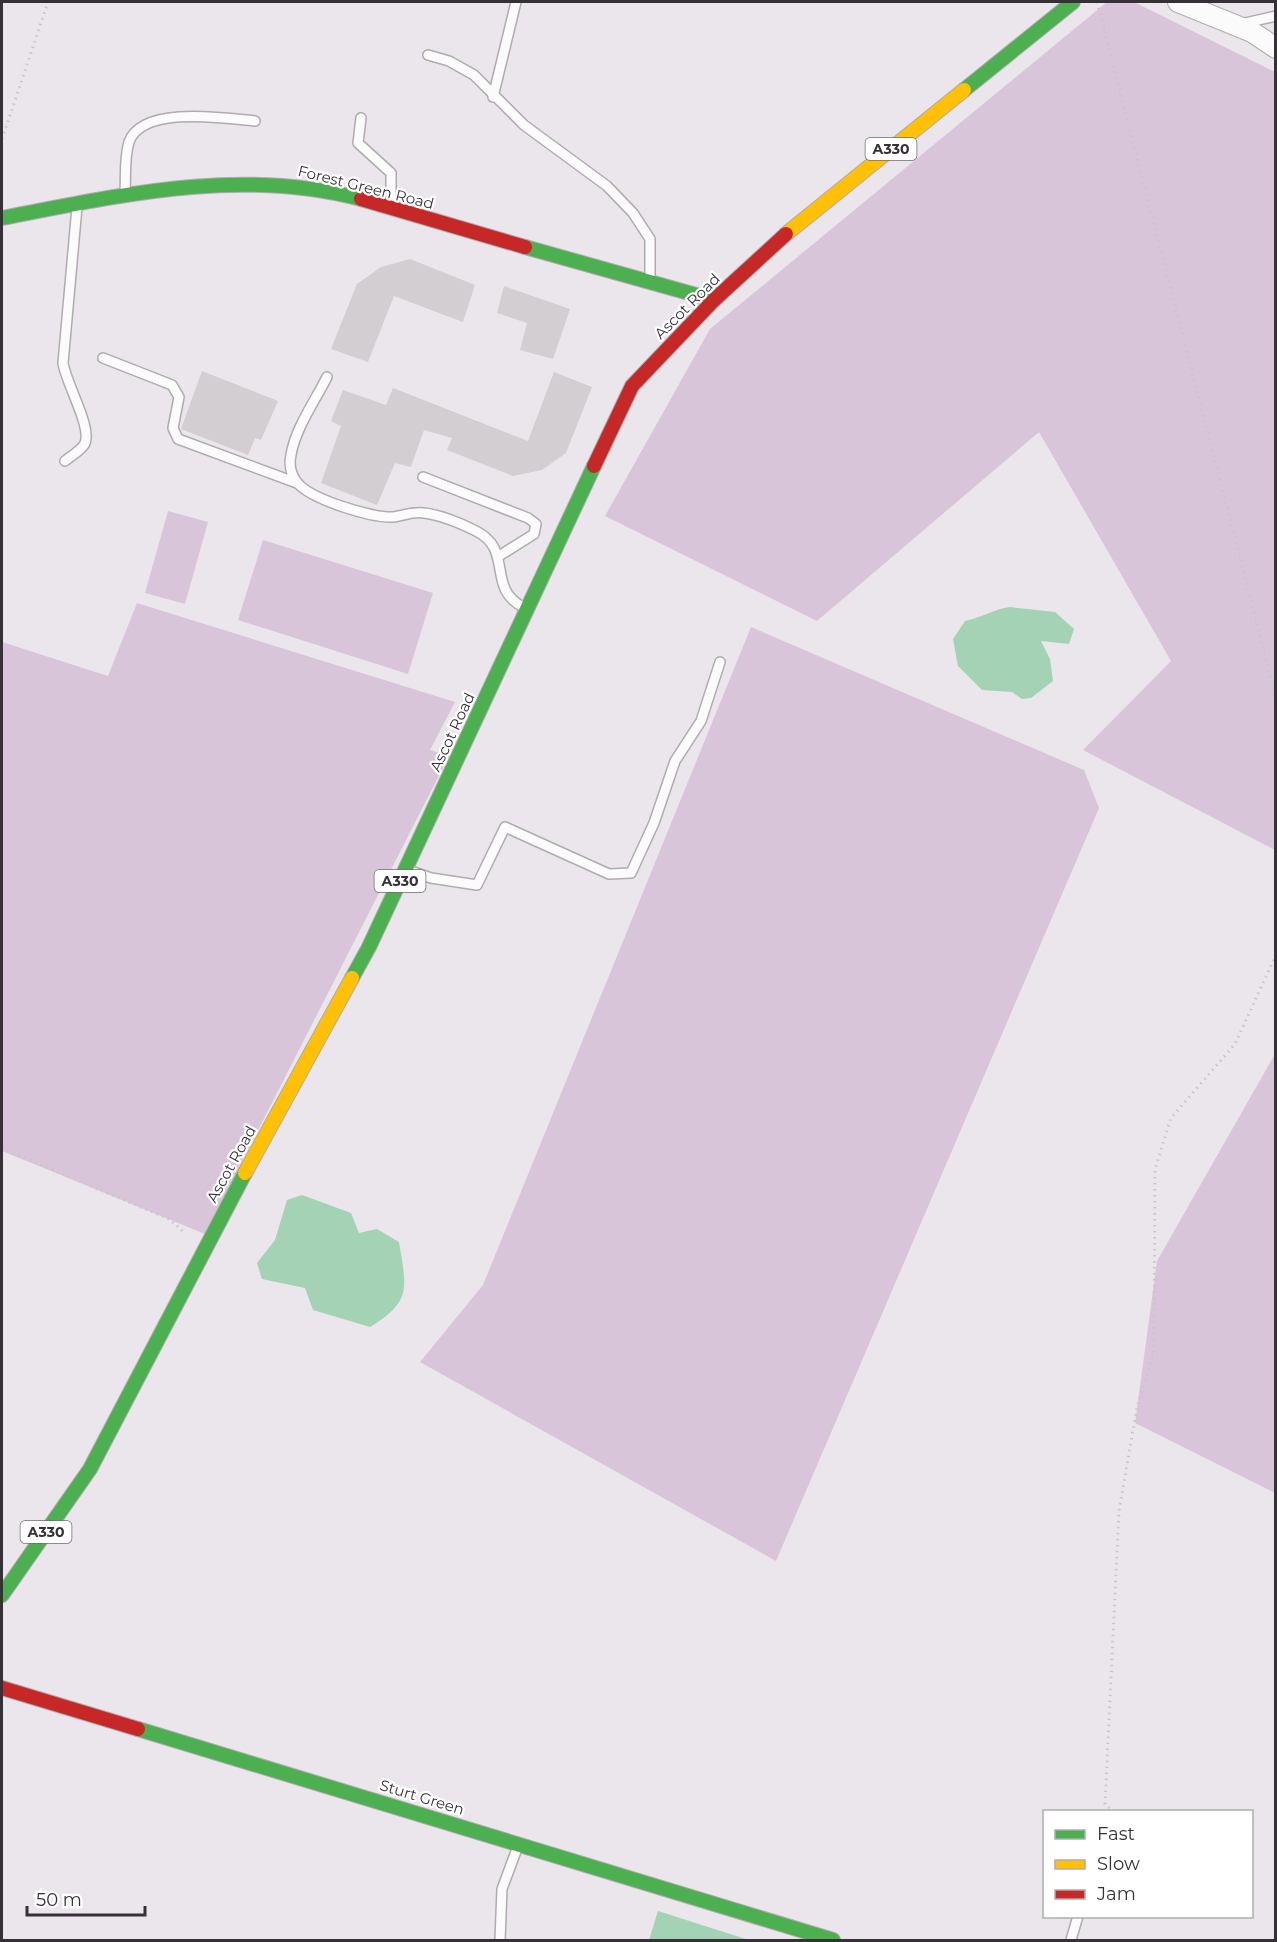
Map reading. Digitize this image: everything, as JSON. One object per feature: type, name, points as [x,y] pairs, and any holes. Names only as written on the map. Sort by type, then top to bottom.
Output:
[{"type":"main road","name":"Ascot Road","points":[[2,1595],[90,1469],[203,1249],[369,947],[632,386],[714,300],[781,238],[1064,4]]},
{"type":"main road","name":"Forest Green Road","points":[[2,218],[125,195],[207,186],[274,184],[316,190],[391,209],[714,300]]},
{"type":"main road","name":"Sturt Green","points":[[2,1688],[833,1941]]},
{"type":"street","points":[[1178,2],[1236,26],[1275,48]]},
{"type":"lane","points":[[493,97],[516,2]]},
{"type":"lane","points":[[1236,26],[1275,16]]},
{"type":"lane","points":[[428,55],[449,61],[474,75],[493,97],[524,125],[607,186],[633,213],[650,239],[650,282]]},
{"type":"lane","points":[[125,195],[130,141],[147,124],[181,116],[255,121]]},
{"type":"lane","points":[[362,118],[358,143],[391,173],[391,209]]},
{"type":"lane","points":[[65,461],[84,445],[87,434],[84,421],[65,380],[63,363],[77,204]]},
{"type":"lane","points":[[103,358],[172,385],[179,397],[173,428],[178,439],[297,483],[316,495],[354,510],[393,517],[422,512],[438,516],[486,536],[499,556],[504,590],[513,601],[528,609]]},
{"type":"lane","points":[[297,483],[291,470],[290,456],[295,440],[327,377]]},
{"type":"lane","points":[[423,477],[528,518],[536,524],[534,534],[499,556]]},
{"type":"lane","points":[[406,869],[431,878],[477,885],[505,827],[609,874],[631,873],[654,823],[675,761],[701,721],[720,662]]},
{"type":"lane","points":[[500,1941],[502,1888],[519,1844]]},
{"type":"lane","points":[[1071,1941],[1078,1918]]},
{"type":"path","points":[[2,139],[48,2]]},
{"type":"path","points":[[1097,2],[1275,698]]},
{"type":"path","points":[[1112,1810],[1105,1804],[1119,1511],[1137,1407],[1154,1351],[1155,1169],[1171,1118],[1235,1044],[1275,955]]},
{"type":"path","points":[[2,1148],[169,1219],[203,1249]]},
{"type":"shaded area","points":[[1107,2],[1134,2],[1275,72],[1275,850],[1083,750],[1171,661],[1039,432],[817,621],[605,516],[710,329]]},
{"type":"shaded area","points":[[168,511],[208,522],[185,604],[145,593]]},
{"type":"shaded area","points":[[263,540],[433,593],[408,674],[238,620]]},
{"type":"shaded area","points":[[137,603],[455,702],[430,750],[449,756],[205,1234],[2,1151],[2,642],[108,676]]},
{"type":"shaded area","points":[[1010,607],[1055,612],[1074,629],[1069,644],[1041,641],[1050,659],[1053,681],[1031,698],[1022,699],[1012,692],[982,690],[958,666],[953,639],[965,621]]},
{"type":"shaded area","points":[[751,627],[1084,770],[1099,808],[776,1561],[420,1362],[483,1285]]},
{"type":"shaded area","points":[[1275,1054],[1275,1493],[1135,1423],[1157,1261]]},
{"type":"shaded area","points":[[302,1195],[351,1213],[359,1233],[377,1229],[399,1242],[404,1282],[400,1301],[384,1318],[370,1327],[313,1310],[305,1288],[262,1279],[257,1263],[275,1240],[287,1200]]},
{"type":"shaded area","points":[[658,1911],[749,1940],[649,1940]]},
{"type":"building","points":[[410,259],[475,285],[463,322],[394,296],[368,362],[331,349],[357,284],[381,267]]},
{"type":"building","points":[[504,286],[570,309],[553,359],[520,350],[527,323],[497,313]]},
{"type":"building","points":[[202,371],[278,401],[261,440],[255,438],[248,455],[181,429]]},
{"type":"building","points":[[554,372],[592,387],[566,453],[542,470],[513,476],[447,450],[452,438],[424,430],[411,467],[395,463],[377,505],[321,483],[341,426],[331,421],[343,390],[386,405],[393,388],[528,441]]},
{"type":"traffic: fast","points":[[964,90],[1073,2]]},
{"type":"traffic: fast","points":[[2,218],[136,193],[226,185],[271,185],[316,190],[361,199]]},
{"type":"traffic: fast","points":[[525,247],[714,300]]},
{"type":"traffic: fast","points":[[352,978],[369,947],[594,466]]},
{"type":"traffic: fast","points":[[2,1595],[90,1469],[245,1173]]},
{"type":"traffic: fast","points":[[138,1729],[833,1940]]},
{"type":"traffic: slow","points":[[786,234],[964,90]]},
{"type":"traffic: slow","points":[[245,1173],[352,978]]},
{"type":"traffic: jam","points":[[361,199],[525,247]]},
{"type":"traffic: jam","points":[[594,466],[632,386],[714,300],[786,234]]},
{"type":"traffic: jam","points":[[2,1688],[138,1729]]}]
